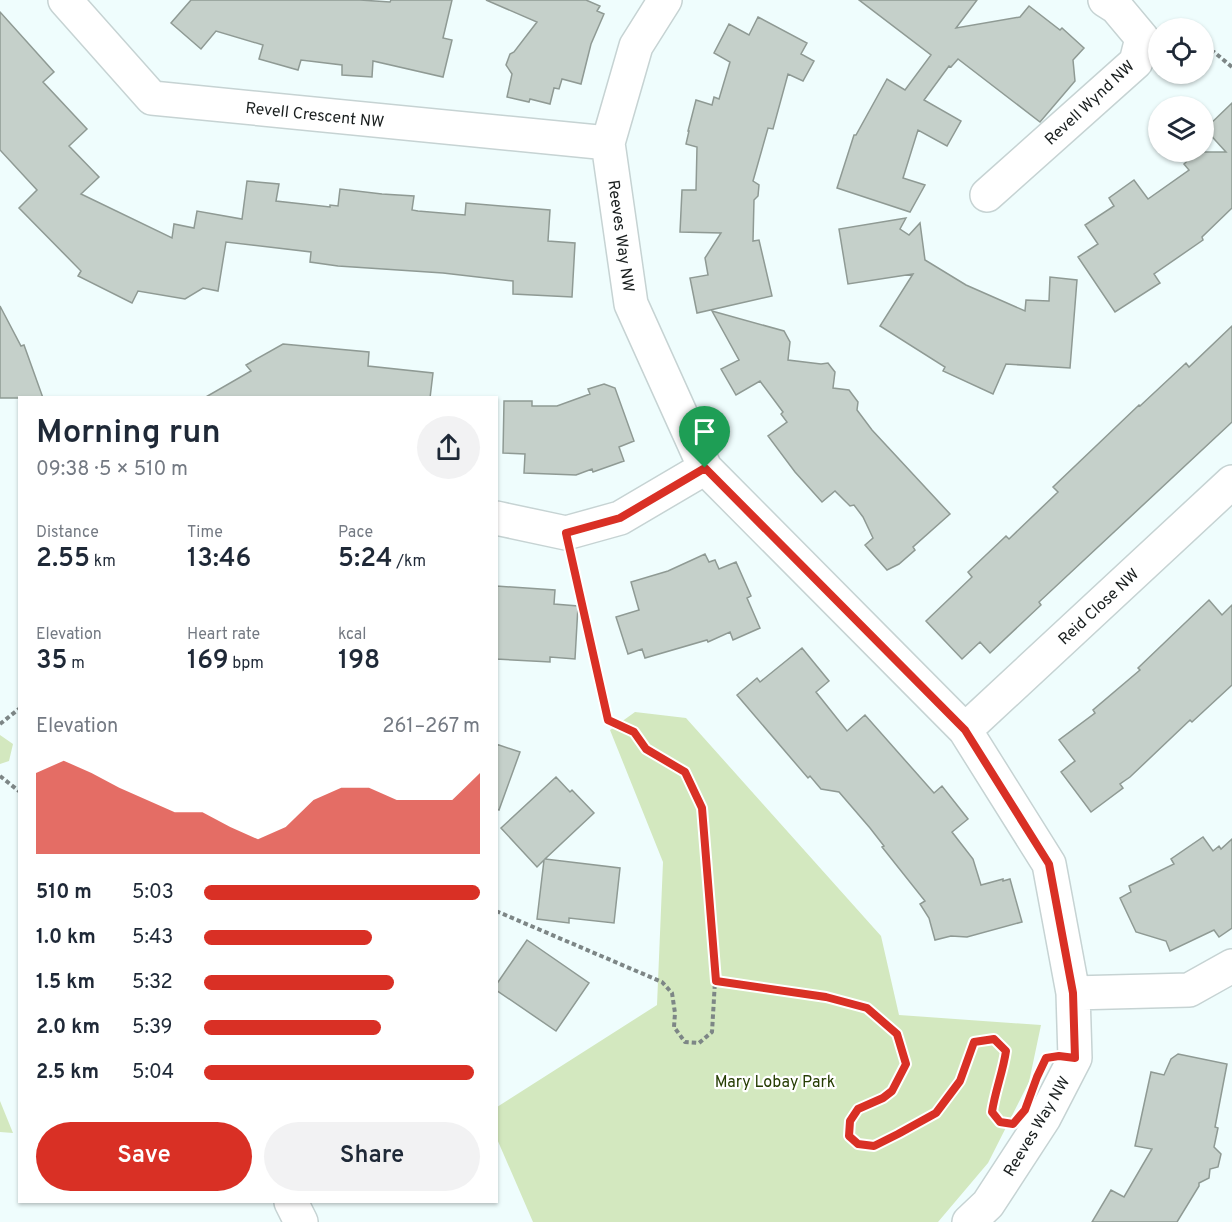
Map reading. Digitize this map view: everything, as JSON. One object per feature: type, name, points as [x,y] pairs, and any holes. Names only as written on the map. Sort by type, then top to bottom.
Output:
[{"type":"street","name":"Revell Crescent NW","points":[[65,0],[152,98],[608,144]]},
{"type":"street","name":"Reeves Way NW","points":[[665,0],[636,46],[608,144],[632,304],[705,468],[965,730],[1049,864],[1073,993],[1075,1058],[1044,1118],[988,1204],[969,1222]]},
{"type":"street","name":"Revell Wynd NW","points":[[987,195],[1136,62],[1142,38],[1116,7],[1105,0]]},
{"type":"street","points":[[498,518],[566,533],[620,518],[705,468]]},
{"type":"street","name":"Reid Close NW","points":[[965,730],[1232,482]]},
{"type":"street","points":[[1073,993],[1189,990],[1232,966]]},
{"type":"street","points":[[292,1203],[301,1222]]},
{"type":"path","points":[[1214,52],[1232,67]]},
{"type":"path","points":[[498,911],[662,982],[672,993],[675,1013],[674,1027],[686,1042],[699,1043],[712,1032],[716,981],[702,808],[685,772],[646,749],[634,732],[608,720],[566,533]]},
{"type":"path","points":[[0,724],[18,710]]},
{"type":"path","points":[[0,776],[18,790]]},
{"type":"path","points":[[716,981],[826,997],[867,1008],[897,1034],[906,1064],[892,1091],[883,1098],[858,1109],[850,1121],[849,1136],[858,1144],[874,1146],[936,1113],[960,1081],[974,1042],[994,1039],[1006,1051],[994,1094],[992,1112],[1000,1122],[1013,1124]]},
{"type":"green space","name":"Mary Lobay Park","points":[[635,712],[686,718],[881,936],[899,1015],[1041,1025],[1029,1082],[988,1163],[938,1222],[533,1222],[498,1141],[498,1106],[657,1005],[663,862],[610,730]]},
{"type":"green space","points":[[0,735],[13,744],[9,761],[0,764]]},
{"type":"green space","points":[[0,1101],[13,1133],[0,1132]]},
{"type":"building","points":[[191,0],[390,2],[391,0],[452,0],[443,38],[452,40],[443,77],[373,61],[372,77],[342,75],[342,65],[301,60],[298,70],[259,59],[263,45],[216,31],[201,49],[171,23]]},
{"type":"building","points":[[486,0],[586,0],[600,6],[597,11],[604,14],[591,44],[581,84],[562,79],[559,89],[554,88],[550,104],[507,97],[512,74],[506,65],[510,54],[537,22]]},
{"type":"building","points":[[859,0],[977,0],[956,28],[1020,17],[1029,6],[1060,30],[1062,28],[1084,48],[1073,60],[1075,81],[1040,122],[958,59],[951,67],[949,66],[924,100],[961,121],[947,146],[918,130],[903,178],[925,185],[910,212],[837,188],[854,135],[887,79],[905,90],[931,55]]},
{"type":"building","points":[[0,12],[54,72],[43,82],[87,129],[69,146],[99,177],[81,194],[172,238],[174,224],[194,228],[197,211],[242,219],[247,181],[279,184],[276,201],[330,207],[330,205],[338,206],[340,189],[414,196],[412,210],[418,211],[465,215],[466,203],[550,210],[548,241],[575,243],[572,297],[513,294],[513,281],[310,262],[311,252],[226,242],[218,291],[203,288],[185,299],[138,291],[132,303],[78,276],[81,271],[19,208],[37,190],[0,150]]},
{"type":"building","points":[[758,17],[807,43],[801,54],[814,61],[803,81],[788,74],[773,129],[768,128],[753,181],[759,185],[758,196],[754,200],[753,241],[759,240],[772,296],[697,313],[690,278],[708,275],[705,258],[721,233],[680,232],[682,190],[696,190],[697,147],[686,144],[688,131],[696,100],[712,105],[714,97],[719,99],[730,62],[714,53],[729,24],[749,35]]},
{"type":"building","points":[[1232,103],[1232,208],[1202,237],[1203,240],[1154,274],[1160,283],[1115,312],[1078,257],[1098,244],[1085,225],[1114,206],[1109,198],[1134,180],[1148,199],[1189,170],[1184,164],[1186,162],[1214,162],[1214,152],[1226,152],[1214,139],[1214,120]]},
{"type":"building","points":[[906,218],[900,229],[909,235],[920,223],[925,260],[966,285],[1025,311],[1026,300],[1049,301],[1050,277],[1077,280],[1070,368],[1006,364],[993,394],[943,371],[945,367],[880,326],[913,274],[848,284],[839,229]]},
{"type":"building","points":[[0,306],[21,346],[24,345],[42,396],[0,398]]},
{"type":"building","points":[[712,311],[784,331],[790,342],[788,360],[828,363],[835,372],[833,388],[849,390],[858,402],[857,410],[872,430],[950,514],[913,547],[915,550],[899,564],[887,570],[865,545],[873,538],[863,517],[854,505],[850,506],[835,491],[822,502],[795,472],[768,436],[787,422],[781,414],[783,412],[760,381],[736,395],[721,369],[739,360]]},
{"type":"building","points":[[1232,326],[1232,422],[1039,602],[1041,605],[990,653],[980,642],[962,659],[926,621],[972,577],[968,572],[1006,536],[1009,539],[1058,492],[1053,487],[1139,405],[1186,363],[1189,367]]},
{"type":"building","points":[[283,344],[369,352],[368,366],[433,373],[430,396],[207,396],[251,371],[246,365]]},
{"type":"building","points":[[604,384],[615,388],[634,441],[619,447],[624,461],[593,472],[592,469],[576,475],[524,473],[525,454],[503,453],[504,401],[532,401],[532,406],[557,406],[590,394],[588,389]]},
{"type":"building","points":[[705,554],[709,562],[715,560],[719,569],[736,562],[751,596],[747,598],[760,628],[733,640],[730,632],[708,642],[707,640],[645,658],[642,649],[628,654],[616,617],[639,610],[631,582],[668,571]]},
{"type":"building","points":[[498,586],[555,590],[554,604],[578,606],[575,659],[550,657],[550,662],[498,659]]},
{"type":"building","points":[[1209,600],[1222,615],[1232,605],[1232,685],[1120,784],[1123,788],[1091,812],[1061,772],[1075,761],[1059,740],[1095,713],[1093,710],[1140,670],[1138,668]]},
{"type":"building","points":[[802,648],[829,681],[816,692],[847,731],[865,715],[934,793],[942,786],[968,819],[952,832],[973,859],[981,885],[1010,879],[1022,922],[967,937],[951,936],[935,940],[929,918],[920,904],[925,901],[882,847],[884,846],[870,828],[839,792],[821,789],[810,776],[808,778],[737,695],[757,678],[760,682]]},
{"type":"building","points":[[498,745],[520,752],[498,810]]},
{"type":"building","points":[[556,777],[594,813],[545,859],[620,868],[614,923],[569,918],[569,923],[537,919],[544,860],[537,867],[501,828]]},
{"type":"building","points":[[1203,837],[1213,851],[1219,846],[1221,849],[1232,839],[1232,928],[1219,937],[1214,930],[1170,951],[1166,941],[1136,932],[1120,898],[1131,892],[1129,886],[1174,864],[1171,859]]},
{"type":"building","points":[[527,940],[589,983],[556,1031],[498,991],[498,982]]},
{"type":"building","points":[[1178,1054],[1227,1064],[1215,1127],[1218,1128],[1214,1147],[1221,1154],[1218,1167],[1210,1169],[1209,1178],[1199,1183],[1177,1222],[1092,1222],[1111,1190],[1124,1197],[1152,1149],[1135,1146],[1151,1072],[1164,1075],[1171,1059]]},
{"type":"route","points":[[705,468],[965,730],[1049,864],[1073,993],[1075,1058],[1059,1056],[1046,1058],[1025,1110],[1013,1124],[1000,1122],[992,1112],[994,1094],[1006,1051],[994,1039],[974,1042],[960,1081],[936,1113],[874,1146],[858,1144],[849,1136],[850,1121],[858,1109],[883,1098],[892,1091],[906,1064],[897,1034],[867,1008],[826,997],[716,981],[702,808],[685,772],[646,749],[634,732],[608,720],[566,533],[620,518],[705,468]]}]
